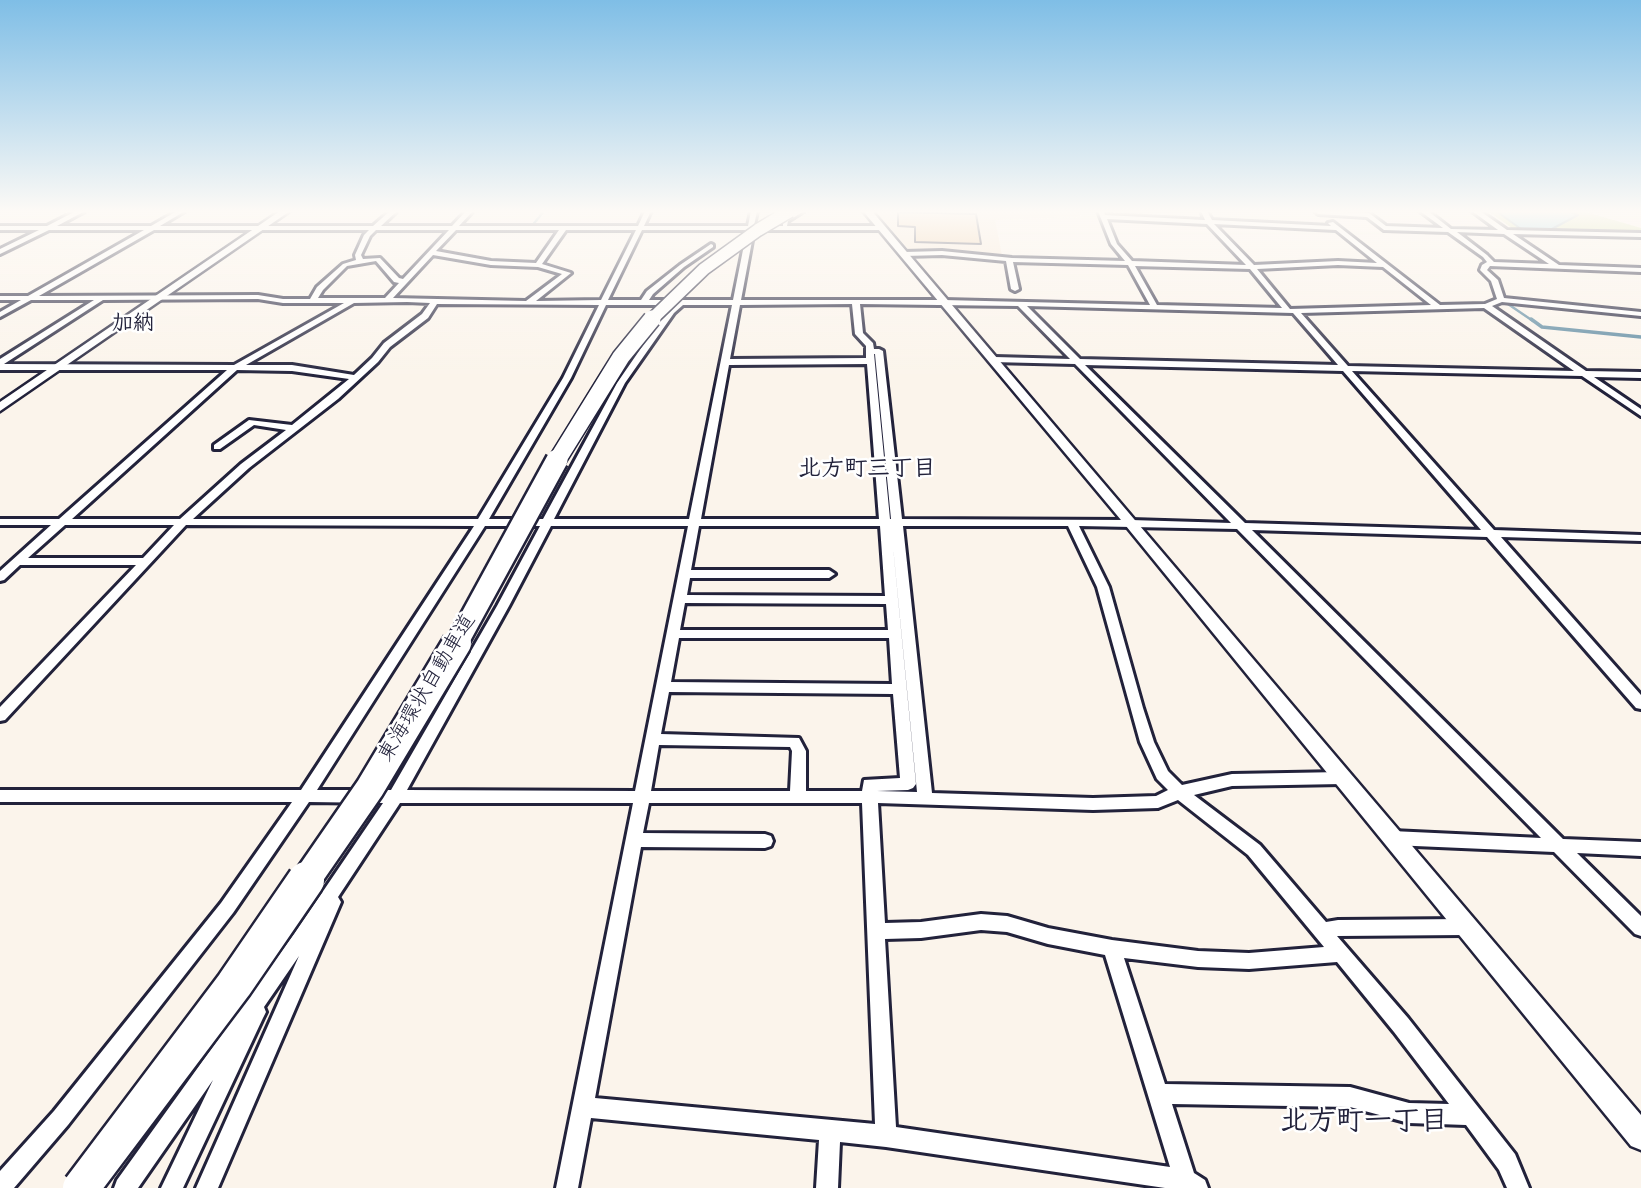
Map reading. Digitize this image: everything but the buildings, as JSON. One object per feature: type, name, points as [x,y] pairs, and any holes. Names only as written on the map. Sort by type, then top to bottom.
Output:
[{"type":"highway","name":"東海環状自動車道","points":[[81,1188],[234,985],[370,788],[450,656],[567,442],[621,357],[667,303],[707,266]]},
{"type":"street","points":[[0,316],[85,266]]},
{"type":"street","points":[[0,407],[204,266]]},
{"type":"street","points":[[313,300],[320,289],[344,266]]},
{"type":"street","points":[[385,266],[397,280],[403,281]]},
{"type":"street","points":[[387,300],[417,266]]},
{"type":"street","points":[[527,303],[567,273],[543,266]]},
{"type":"street","points":[[0,1188],[61,1118],[227,908],[306,795],[482,522],[567,378],[621,266]]},
{"type":"street","points":[[644,302],[650,293],[681,266]]},
{"type":"street","points":[[567,1188],[744,266]]},
{"type":"street","points":[[914,266],[1641,1136]]},
{"type":"street","points":[[1010,266],[1015,289]]},
{"type":"street","points":[[1132,266],[1154,306]]},
{"type":"street","points":[[1238,266],[1264,266]]},
{"type":"street","points":[[1386,266],[1438,307]]},
{"type":"street","points":[[1484,266],[1483,270],[1494,280],[1501,300]]},
{"type":"street","points":[[1532,266],[1641,270]]},
{"type":"street","points":[[1252,267],[1641,704]]},
{"type":"street","points":[[0,298],[258,297],[284,301],[527,303],[944,302],[1291,311],[1486,306],[1501,300],[1641,314]]},
{"type":"street","points":[[0,365],[100,298]]},
{"type":"street","points":[[0,577],[235,368],[355,300]]},
{"type":"street","points":[[0,716],[183,522],[356,378],[387,345],[425,316],[435,301]]},
{"type":"street","points":[[125,1188],[396,796],[503,606],[545,522],[621,383],[671,311],[682,302]]},
{"type":"street","points":[[856,302],[859,334],[870,345],[925,797]]},
{"type":"street","points":[[1020,304],[1641,928]]},
{"type":"street","points":[[1486,306],[1641,413]]},
{"type":"street","points":[[725,362],[870,356]]},
{"type":"street","points":[[995,360],[1641,376]]},
{"type":"street","points":[[0,365],[56,368],[292,368],[356,378]]},
{"type":"street","points":[[217,447],[252,422],[293,428]]},
{"type":"street","points":[[0,522],[1131,523],[1641,538]]},
{"type":"street","points":[[886,1136],[869,784],[908,784],[892,600],[891,523]]},
{"type":"street","points":[[1072,524],[1103,587],[1147,742],[1162,775],[1179,792],[1254,850],[1402,1025],[1507,1162],[1518,1188]]},
{"type":"street","points":[[17,562],[146,561]]},
{"type":"street","points":[[684,574],[829,574]]},
{"type":"street","points":[[679,599],[892,600]]},
{"type":"street","points":[[672,634],[895,634]]},
{"type":"street","points":[[662,687],[900,689]]},
{"type":"street","points":[[652,738],[794,742],[799,751],[798,797]]},
{"type":"street","points":[[0,796],[925,797],[1093,804],[1158,802],[1179,792],[1233,780],[1342,778]]},
{"type":"street","points":[[1392,838],[1641,849]]},
{"type":"street","points":[[634,839],[765,841]]},
{"type":"street","points":[[206,1188],[345,872]]},
{"type":"street","points":[[876,931],[921,930],[981,922],[1007,924],[1048,936],[1112,948],[1198,959],[1249,961],[1340,954]]},
{"type":"street","points":[[1321,931],[1338,928],[1466,927]]},
{"type":"street","points":[[583,1107],[886,1136],[1191,1184],[1158,1094],[1112,948]]},
{"type":"street","points":[[172,1188],[271,980]]},
{"type":"street","points":[[1158,1094],[1350,1097],[1409,1113],[1469,1115]]},
{"type":"street","points":[[827,1188],[830,1130]]},
{"type":"waterway","points":[[1505,302],[1533,321]]},
{"type":"waterway","points":[[1531,319],[1542,327],[1641,337]]},
{"type":"district","name":"加納","points":[[133,326]]},
{"type":"district","name":"北方町三丁目","points":[[867,471]]},
{"type":"district","name":"北方町一丁目","points":[[1364,1125]]}]
